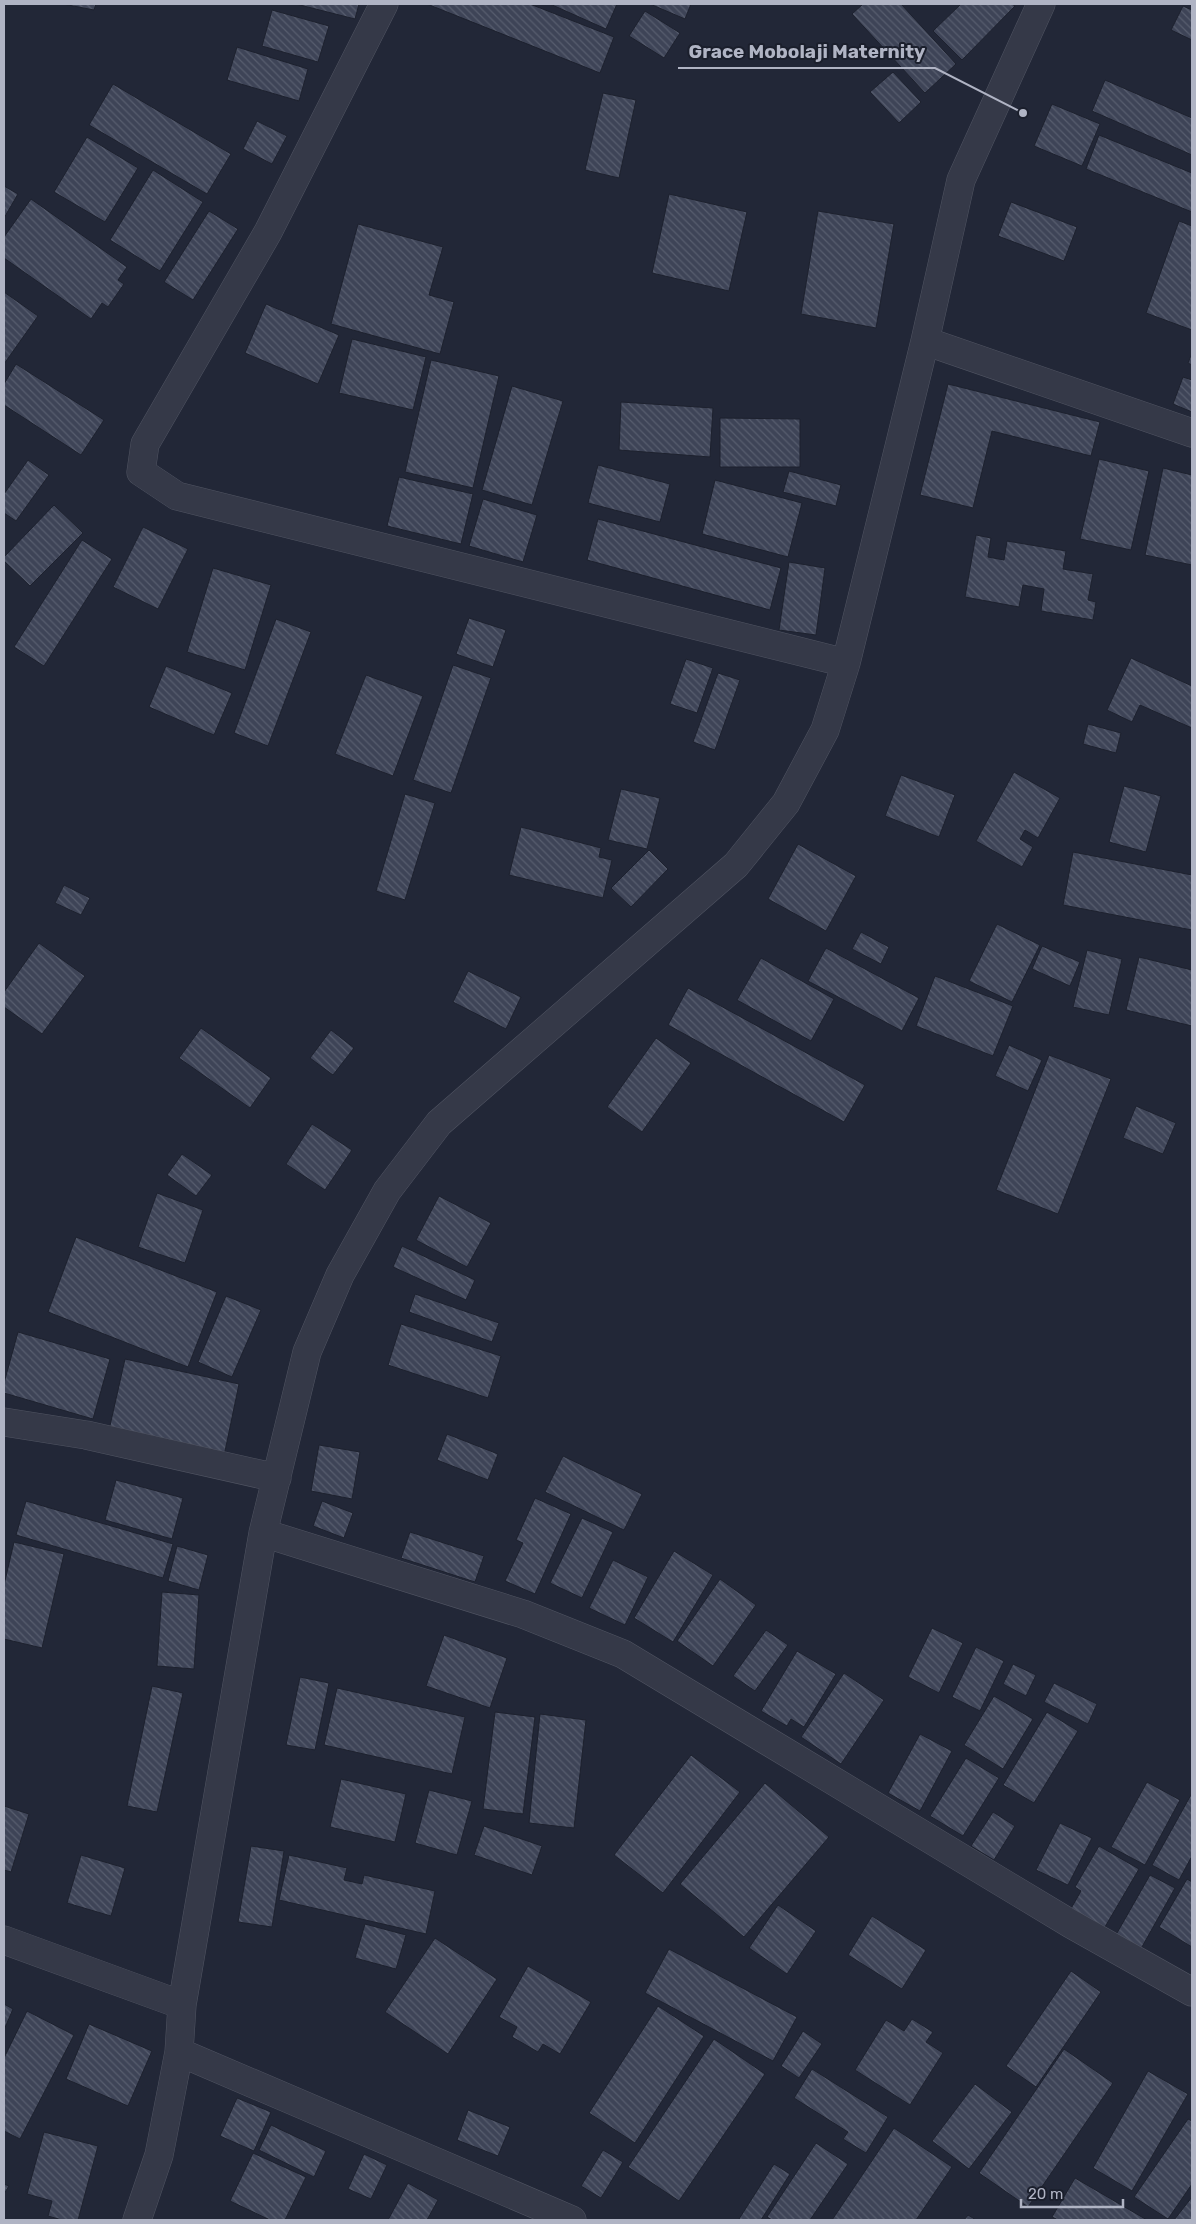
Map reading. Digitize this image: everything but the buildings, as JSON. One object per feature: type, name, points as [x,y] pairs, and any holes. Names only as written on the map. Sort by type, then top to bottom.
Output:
[{"type":"street","points":[[384,4],[268,232],[146,444],[141,472],[177,496],[846,663]]},
{"type":"street","points":[[137,2220],[159,2155],[179,2052],[182,2004],[263,1533],[307,1352],[340,1275],[387,1191],[439,1122],[736,865],[786,803],[825,730],[846,663],[961,180],[1041,4]]},
{"type":"street","points":[[924,341],[1192,433]]},
{"type":"street","points":[[4,1422],[86,1435],[277,1478]]},
{"type":"street","points":[[263,1533],[523,1614],[623,1654],[1071,1924],[1192,1992]]},
{"type":"street","points":[[4,1940],[182,2004]]},
{"type":"street","points":[[179,2052],[572,2220]]},
{"type":"place","name":"Grace Mobolaji Maternity","points":[[1023,113]]}]
